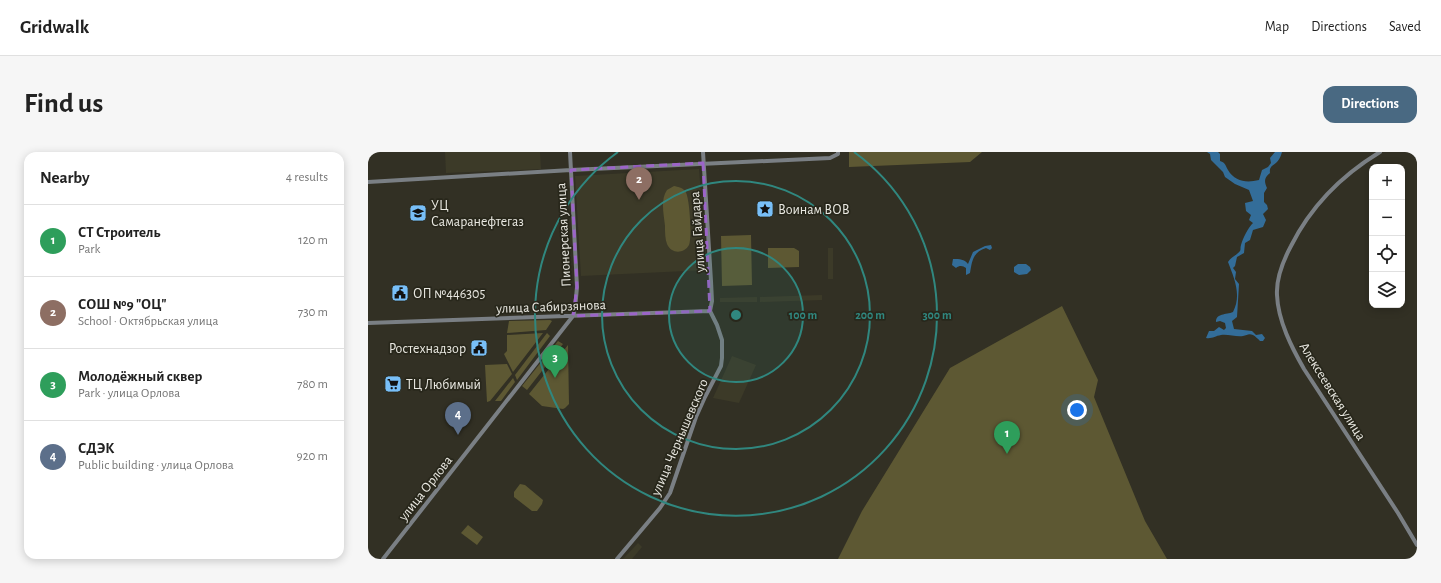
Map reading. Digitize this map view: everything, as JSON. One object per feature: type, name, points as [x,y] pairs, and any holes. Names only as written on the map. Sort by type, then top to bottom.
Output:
[{"type":"street","name":"Пионерская улица","points":[[570,152],[577,287],[573,316]]},
{"type":"street","name":"улица Гайдара","points":[[703,152],[712,301],[710,311]]},
{"type":"street","name":"Алексеевская улица","points":[[1380,152],[1343,179],[1311,212],[1286,255],[1279,276],[1277,295],[1284,326],[1294,351],[1304,369],[1398,513],[1417,545]]},
{"type":"street","points":[[368,182],[703,163],[830,158],[838,153]]},
{"type":"street","name":"улица Сабирзянова","points":[[368,323],[710,311]]},
{"type":"street","name":"улица Чернышевского","points":[[617,559],[660,508],[670,492],[696,417],[721,366],[722,340],[717,324],[710,311]]},
{"type":"street","name":"улица Орлова","points":[[383,559],[573,316]]},
{"type":"highlighted area","points":[[703,163],[710,311],[573,316],[577,287],[571,170]]},
{"type":"shaded area","points":[[445,152],[540,152],[541,169],[446,173]]},
{"type":"shaded area","points":[[849,152],[982,152],[970,162],[849,167]]},
{"type":"shaded area","points":[[699,169],[707,270],[581,276],[575,176]]},
{"type":"shaded area","points":[[674,186],[681,188],[687,195],[690,218],[689,245],[684,250],[678,252],[671,250],[666,242],[663,208],[667,190]]},
{"type":"shaded area","points":[[751,235],[752,285],[722,286],[721,236]]},
{"type":"shaded area","points":[[768,248],[794,248],[799,251],[799,267],[768,268]]},
{"type":"shaded area","points":[[828,248],[833,248],[833,279],[828,279]]},
{"type":"shaded area","points":[[822,295],[822,300],[760,302],[760,297]]},
{"type":"shaded area","points":[[757,297],[757,302],[720,302],[720,298]]},
{"type":"shaded area","points":[[1062,306],[1098,380],[1094,397],[1145,521],[1167,559],[838,559],[862,511],[950,368]]},
{"type":"shaded area","points":[[509,321],[552,321],[546,330],[507,333]]},
{"type":"shaded area","points":[[543,333],[513,372],[504,354],[507,351],[507,335]]},
{"type":"shaded area","points":[[547,333],[550,336],[517,380],[515,375]]},
{"type":"shaded area","points":[[558,341],[563,344],[527,390],[522,386]]},
{"type":"shaded area","points":[[568,345],[569,404],[563,409],[542,406],[529,394]]},
{"type":"shaded area","points":[[732,356],[756,365],[739,403],[713,398]]},
{"type":"shaded area","points":[[507,364],[512,374],[490,401],[487,402],[485,365]]},
{"type":"shaded area","points":[[513,378],[515,382],[501,401],[495,401]]},
{"type":"shaded area","points":[[520,484],[525,485],[543,500],[537,511],[532,511],[514,497],[514,492]]},
{"type":"shaded area","points":[[468,525],[483,537],[477,545],[461,533]]},
{"type":"shaded area","points":[[638,543],[642,547],[632,559],[623,559]]},
{"type":"water","points":[[1207,152],[1218,152],[1220,154],[1220,161],[1224,163],[1234,177],[1242,181],[1250,181],[1259,180],[1262,170],[1268,167],[1271,163],[1270,158],[1275,152],[1282,152],[1278,161],[1271,167],[1270,173],[1265,180],[1267,188],[1264,193],[1264,202],[1268,209],[1263,214],[1266,220],[1263,227],[1253,230],[1250,240],[1245,243],[1244,253],[1237,257],[1233,268],[1236,272],[1235,279],[1239,284],[1237,317],[1232,321],[1234,329],[1252,331],[1256,335],[1262,334],[1265,338],[1263,341],[1260,341],[1254,335],[1250,334],[1243,336],[1221,335],[1206,338],[1209,331],[1214,331],[1219,327],[1224,330],[1226,328],[1225,323],[1220,321],[1216,322],[1216,319],[1220,316],[1233,312],[1236,306],[1236,287],[1228,262],[1240,251],[1244,236],[1253,223],[1249,220],[1251,215],[1246,211],[1245,203],[1253,201],[1249,190],[1235,184],[1225,177],[1223,172],[1211,160],[1210,154]]},
{"type":"water","points":[[991,245],[992,248],[990,250],[986,248],[978,252],[974,258],[970,273],[966,275],[966,268],[959,266],[956,268],[952,265],[953,259],[965,261],[968,264],[973,252],[985,246]]},
{"type":"water","points":[[1018,264],[1026,264],[1031,270],[1027,274],[1019,275],[1014,272],[1014,267]]},
{"type":"place","name":"СОШ №9 \"ОЦ\"","points":[[639,200]]},
{"type":"place","name":"Воинам ВОВ","points":[[765,209]]},
{"type":"place","name":"УЦ Самаранефтегаз","points":[[418,213]]},
{"type":"place","name":"ОП №446305","points":[[400,293]]},
{"type":"place","name":"Ростехнадзор","points":[[479,348]]},
{"type":"place","name":"Молодёжный сквер","points":[[555,378]]},
{"type":"place","name":"ТЦ Любимый","points":[[393,384]]},
{"type":"place","name":"СДЭК","points":[[458,435]]},
{"type":"place","name":"СТ Строитель","points":[[1007,454]]}]
